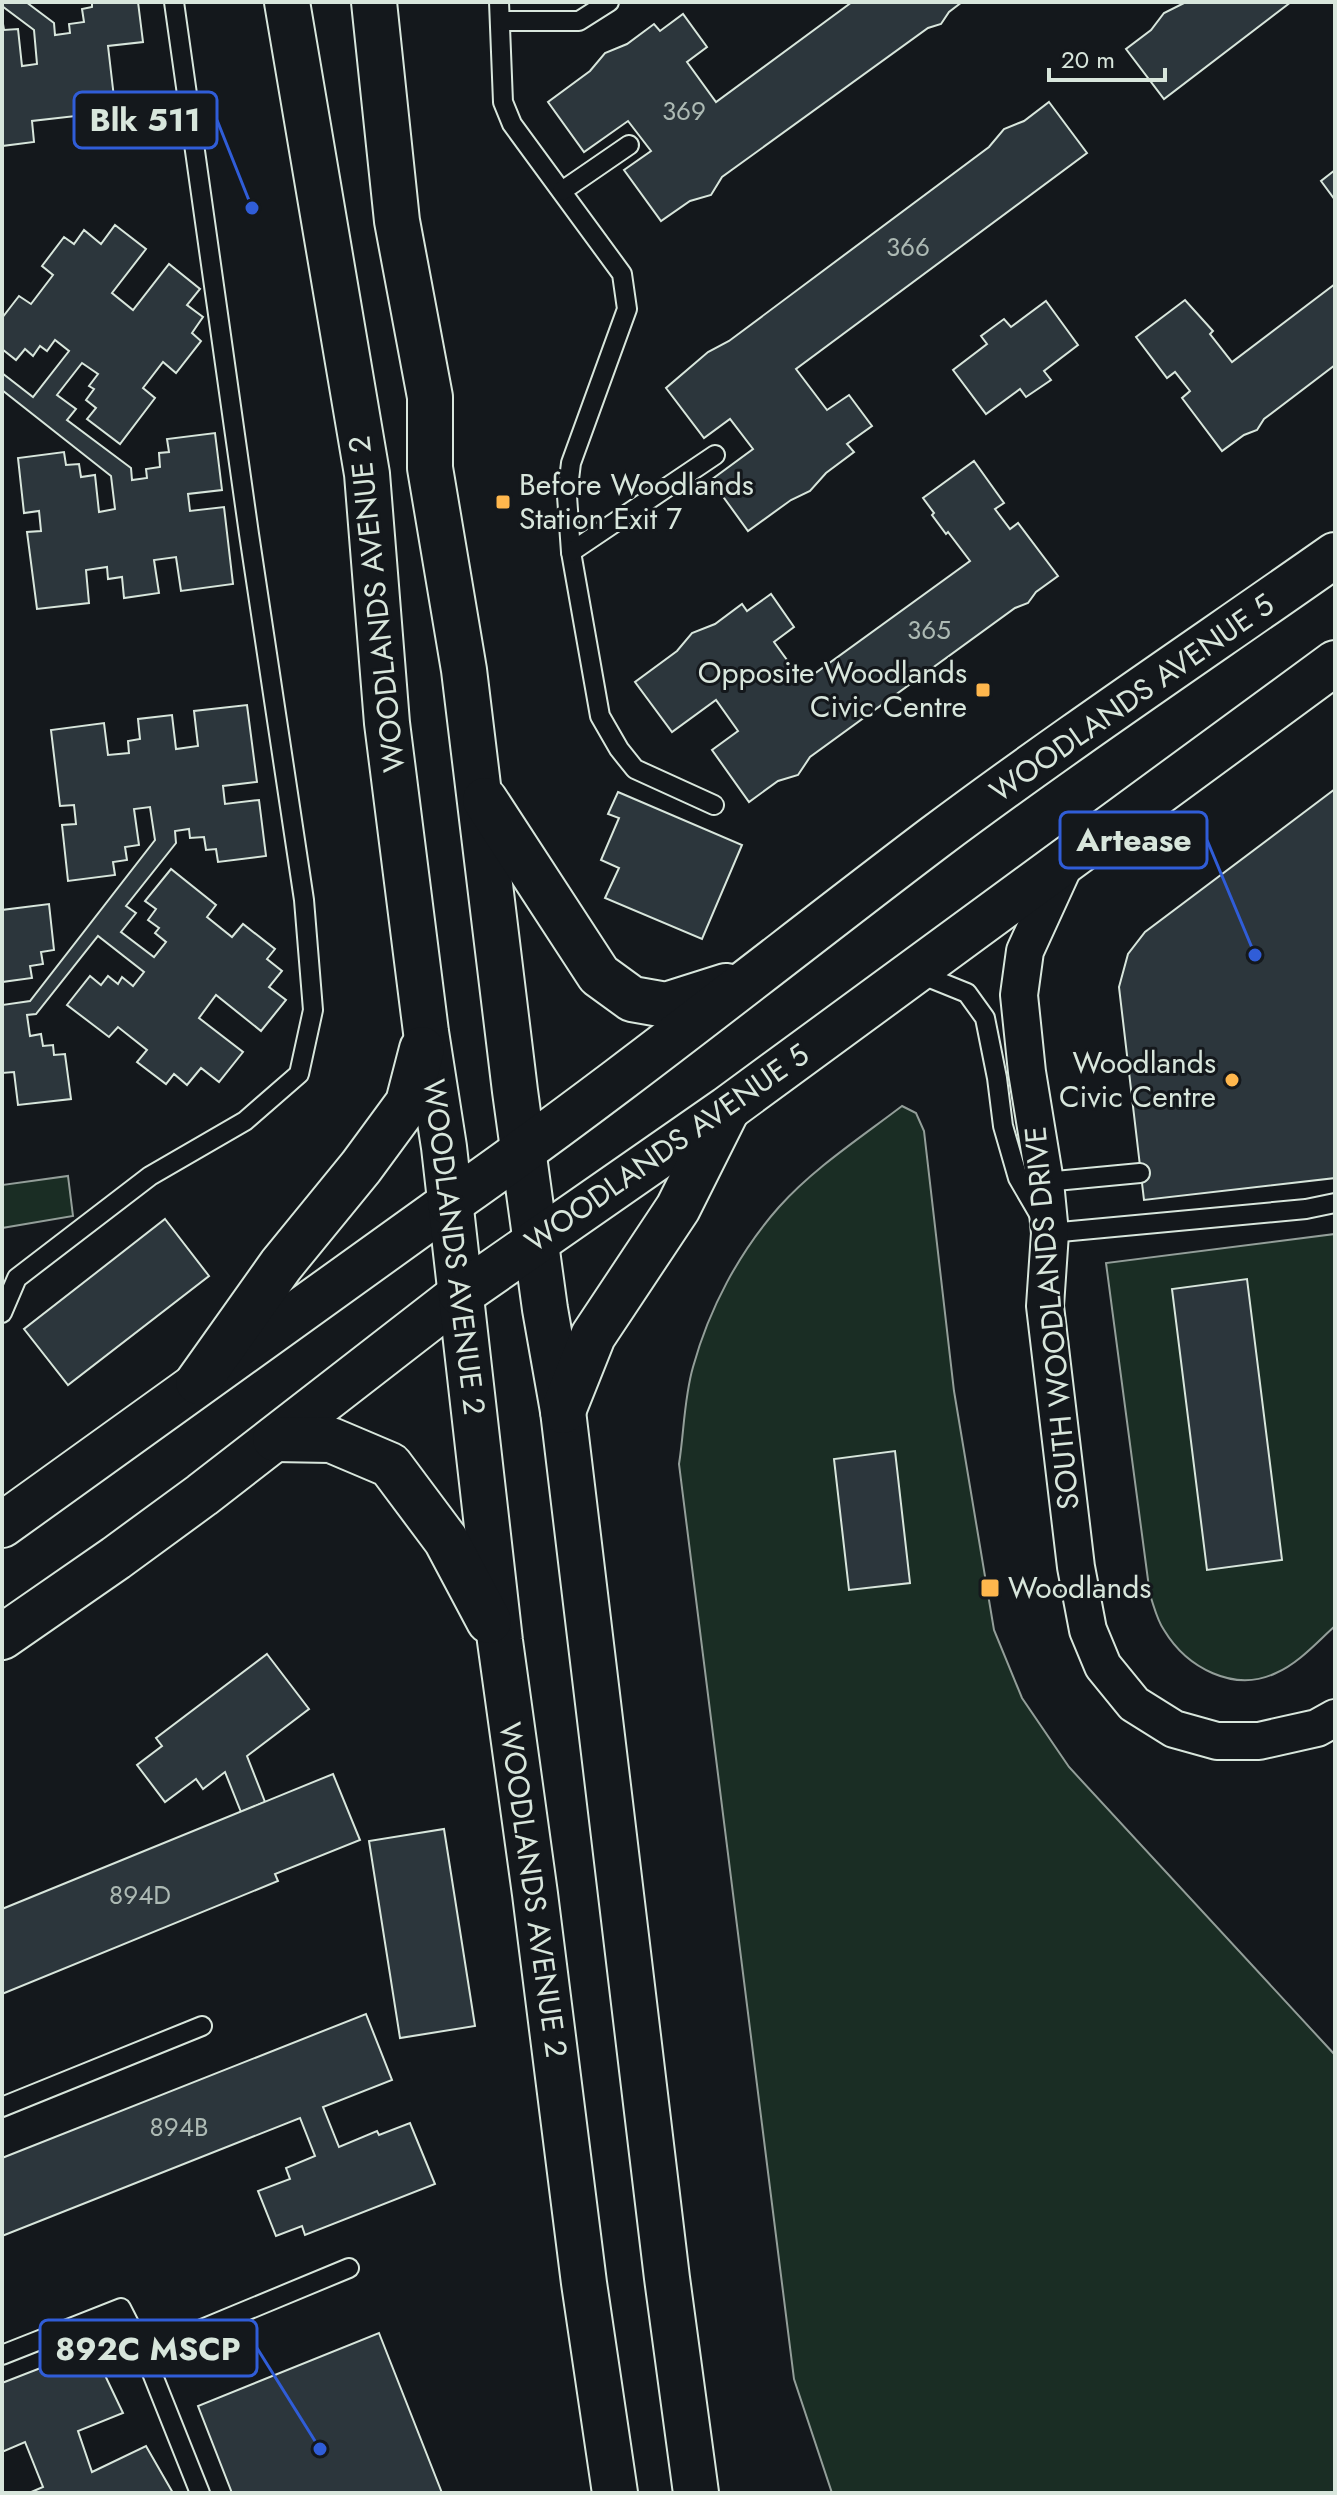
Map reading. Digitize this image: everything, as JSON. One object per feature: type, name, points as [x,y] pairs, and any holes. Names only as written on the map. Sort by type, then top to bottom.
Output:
[{"type":"main road","name":"WOODLANDS AVENUE 2","points":[[287,2],[367,474],[387,723],[450,1203],[500,1641],[584,2283],[615,2493]]},
{"type":"main road","points":[[374,2],[397,221],[430,397],[430,468],[464,670],[524,1151],[563,1411],[667,2278],[696,2493]]},
{"type":"main road","name":"WOODLANDS AVENUE 5","points":[[2,1525],[524,1151],[1034,764],[1335,555]]},
{"type":"main road","name":"WOODLANDS AVENUE 5","points":[[2,1637],[116,1558],[461,1294],[727,1109],[1335,663]]},
{"type":"main road","points":[[481,795],[599,975],[632,999],[666,1005],[756,977]]},
{"type":"main road","points":[[198,1382],[281,1265],[361,1167],[408,1103],[426,1032]]},
{"type":"main road","points":[[563,1411],[593,1336],[678,1208],[727,1109]]},
{"type":"main road","points":[[275,1439],[331,1440],[390,1465],[446,1540],[500,1641]]},
{"type":"street","name":"SOUTH WOODLANDS DRIVE","points":[[1068,857],[1025,951],[1019,995],[1050,1233],[1045,1306],[1074,1552],[1088,1630],[1103,1666],[1134,1704],[1174,1729],[1217,1741],[1259,1741],[1317,1728],[1335,1718]]},
{"type":"lane","points":[[2,1313],[17,1278],[150,1176],[245,1121],[299,1074],[313,1010],[304,900],[174,2]]},
{"type":"lane","points":[[609,2],[579,21],[500,11],[503,102],[512,124],[622,274],[627,309],[571,463],[567,496],[571,552],[600,716],[635,769],[714,805]]},
{"type":"lane","points":[[562,191],[629,145]]},
{"type":"lane","points":[[571,552],[715,455]]},
{"type":"lane","points":[[914,972],[967,993],[985,1018],[1003,1126],[1018,1178],[1050,1233],[1306,1209],[1335,1203]]},
{"type":"lane","points":[[1045,1182],[1140,1173]]},
{"type":"lane","points":[[2,2107],[202,2026]]},
{"type":"lane","points":[[144,2353],[349,2268]]},
{"type":"lane","points":[[2,2355],[121,2308],[144,2353],[200,2493]]},
{"type":"green space","points":[[902,1106],[916,1113],[924,1131],[954,1391],[994,1630],[1022,1698],[1069,1767],[1335,2055],[1335,2493],[832,2493],[794,2379],[679,1464],[693,1367],[717,1303],[738,1262],[764,1224],[807,1179]]},
{"type":"green space","points":[[68,1176],[73,1216],[2,1228],[2,1185]]},
{"type":"green space","points":[[1335,1234],[1335,1626],[1300,1658],[1276,1673],[1244,1680],[1228,1678],[1198,1666],[1185,1656],[1159,1622],[1150,1595],[1106,1263]]},
{"type":"building","points":[[2,2],[26,2],[54,23],[55,35],[70,33],[69,24],[84,22],[82,9],[92,7],[92,2],[138,2],[143,42],[108,46],[118,132],[86,135],[84,115],[32,121],[34,142],[2,146],[2,18],[4,30],[18,29],[22,66],[37,64],[34,30],[2,6]]},
{"type":"building","points":[[852,2],[962,2],[949,12],[941,24],[928,28],[722,177],[711,195],[690,201],[661,221],[624,170],[651,151],[628,121],[584,152],[548,102],[590,71],[605,53],[627,44],[654,24],[660,31],[683,14],[707,47],[687,62],[716,102]]},
{"type":"building","points":[[1186,2],[1291,2],[1164,99],[1126,49],[1151,30],[1164,13]]},
{"type":"building","points":[[1049,102],[1087,153],[796,369],[827,410],[849,395],[872,426],[847,444],[854,452],[826,473],[810,491],[791,500],[748,531],[711,480],[753,449],[730,419],[704,438],[666,388],[708,352],[729,341],[989,147],[1004,129],[1024,121]]},
{"type":"building","points":[[1335,170],[1335,200],[1321,181]]},
{"type":"building","points":[[115,225],[146,249],[112,293],[133,310],[169,264],[200,289],[187,305],[203,317],[192,333],[201,341],[176,373],[163,362],[143,388],[155,398],[120,444],[87,419],[96,408],[86,400],[94,389],[89,386],[98,374],[82,363],[57,395],[76,409],[67,420],[131,468],[132,480],[147,478],[146,469],[160,467],[159,453],[169,452],[167,439],[215,433],[222,490],[188,494],[190,511],[224,507],[233,584],[181,591],[176,557],[154,560],[159,593],[124,598],[122,577],[108,579],[107,567],[86,570],[89,603],[37,609],[27,532],[41,531],[39,511],[24,513],[18,458],[64,452],[66,465],[79,464],[81,477],[95,475],[99,512],[115,509],[111,476],[2,390],[2,373],[33,397],[69,351],[55,340],[47,351],[40,346],[33,356],[25,349],[16,360],[2,349],[2,318],[19,296],[31,304],[53,275],[42,266],[64,237],[74,244],[84,230],[101,244]]},
{"type":"building","points":[[1335,284],[1335,365],[1264,419],[1257,430],[1244,435],[1222,451],[1182,398],[1190,391],[1175,372],[1167,378],[1136,337],[1185,300],[1213,331],[1210,334],[1232,362]]},
{"type":"building","points":[[1046,301],[1078,345],[1044,371],[1051,380],[1026,397],[1020,389],[986,414],[953,370],[987,344],[981,336],[1004,319],[1011,327]]},
{"type":"building","points":[[974,461],[1004,503],[995,509],[1010,529],[1018,523],[1058,576],[1036,592],[1028,603],[1015,608],[810,757],[798,775],[778,781],[749,802],[712,750],[738,731],[716,700],[672,732],[635,682],[677,651],[692,633],[715,624],[742,604],[747,611],[771,594],[794,627],[774,642],[803,682],[970,561],[948,532],[946,534],[923,498]]},
{"type":"building","points":[[247,705],[257,782],[223,786],[225,804],[259,800],[266,856],[218,862],[216,849],[206,850],[204,837],[190,838],[189,829],[175,831],[176,843],[126,906],[136,913],[121,932],[154,957],[166,942],[155,933],[159,928],[148,920],[156,909],[145,901],[171,869],[216,905],[207,917],[232,937],[243,924],[275,949],[267,959],[282,971],[269,987],[286,1000],[261,1031],[216,995],[199,1018],[243,1052],[219,1082],[201,1068],[187,1085],[174,1074],[166,1084],[137,1062],[147,1050],[118,1027],[109,1037],[67,1005],[90,976],[101,985],[108,976],[118,984],[122,977],[133,986],[144,972],[98,936],[36,1014],[27,1015],[30,1036],[41,1034],[43,1046],[53,1045],[54,1055],[65,1054],[71,1099],[18,1105],[14,1072],[2,1073],[2,1005],[30,1001],[155,840],[150,807],[134,809],[139,845],[125,847],[127,860],[113,862],[115,875],[68,881],[62,825],[76,824],[74,805],[60,806],[51,730],[104,723],[108,755],[129,753],[128,741],[140,739],[138,719],[172,715],[176,749],[198,746],[194,711]]},
{"type":"building","name":"Woodlands Civic Centre","points":[[1335,789],[1335,1178],[1144,1200],[1119,987],[1128,954],[1145,932]]},
{"type":"building","points":[[618,792],[742,845],[702,939],[605,898],[619,868],[601,860],[619,818],[608,814]]},
{"type":"building","points":[[49,904],[54,950],[41,952],[43,964],[30,966],[32,978],[2,982],[2,910]]},
{"type":"building","points":[[165,1219],[209,1276],[68,1385],[24,1329]]},
{"type":"building","points":[[1247,1279],[1282,1560],[1207,1570],[1172,1289]]},
{"type":"building","points":[[895,1451],[910,1583],[849,1590],[834,1459]]},
{"type":"building","points":[[267,1654],[309,1709],[247,1756],[265,1802],[241,1812],[225,1772],[203,1789],[196,1779],[165,1802],[137,1765],[162,1746],[156,1738]]},
{"type":"building","points":[[333,1774],[360,1840],[275,1874],[278,1881],[2,1994],[2,1909]]},
{"type":"building","points":[[444,1829],[475,2026],[400,2038],[369,1841]]},
{"type":"building","points":[[366,2014],[392,2080],[323,2107],[339,2147],[377,2131],[379,2135],[410,2123],[435,2184],[305,2235],[302,2226],[276,2236],[258,2191],[290,2179],[286,2168],[315,2156],[300,2118],[2,2236],[2,2158]]},
{"type":"building","points":[[379,2333],[442,2493],[232,2493],[198,2406]]},
{"type":"building","points":[[92,2348],[123,2413],[78,2431],[92,2472],[146,2446],[173,2493],[29,2493],[43,2487],[25,2442],[2,2452],[2,2383]]},
{"type":"place","name":"Blk 511","points":[[252,208]]},
{"type":"place","name":"Before Woodlands Station Exit 7","points":[[503,502]]},
{"type":"place","name":"Opposite Woodlands Civic Centre","points":[[983,690]]},
{"type":"place","name":"Artease","points":[[1255,955]]},
{"type":"place","name":"Woodlands Civic Centre","points":[[1232,1080]]},
{"type":"place","name":"Woodlands","points":[[990,1588]]},
{"type":"place","name":"892C MSCP","points":[[320,2449]]}]
